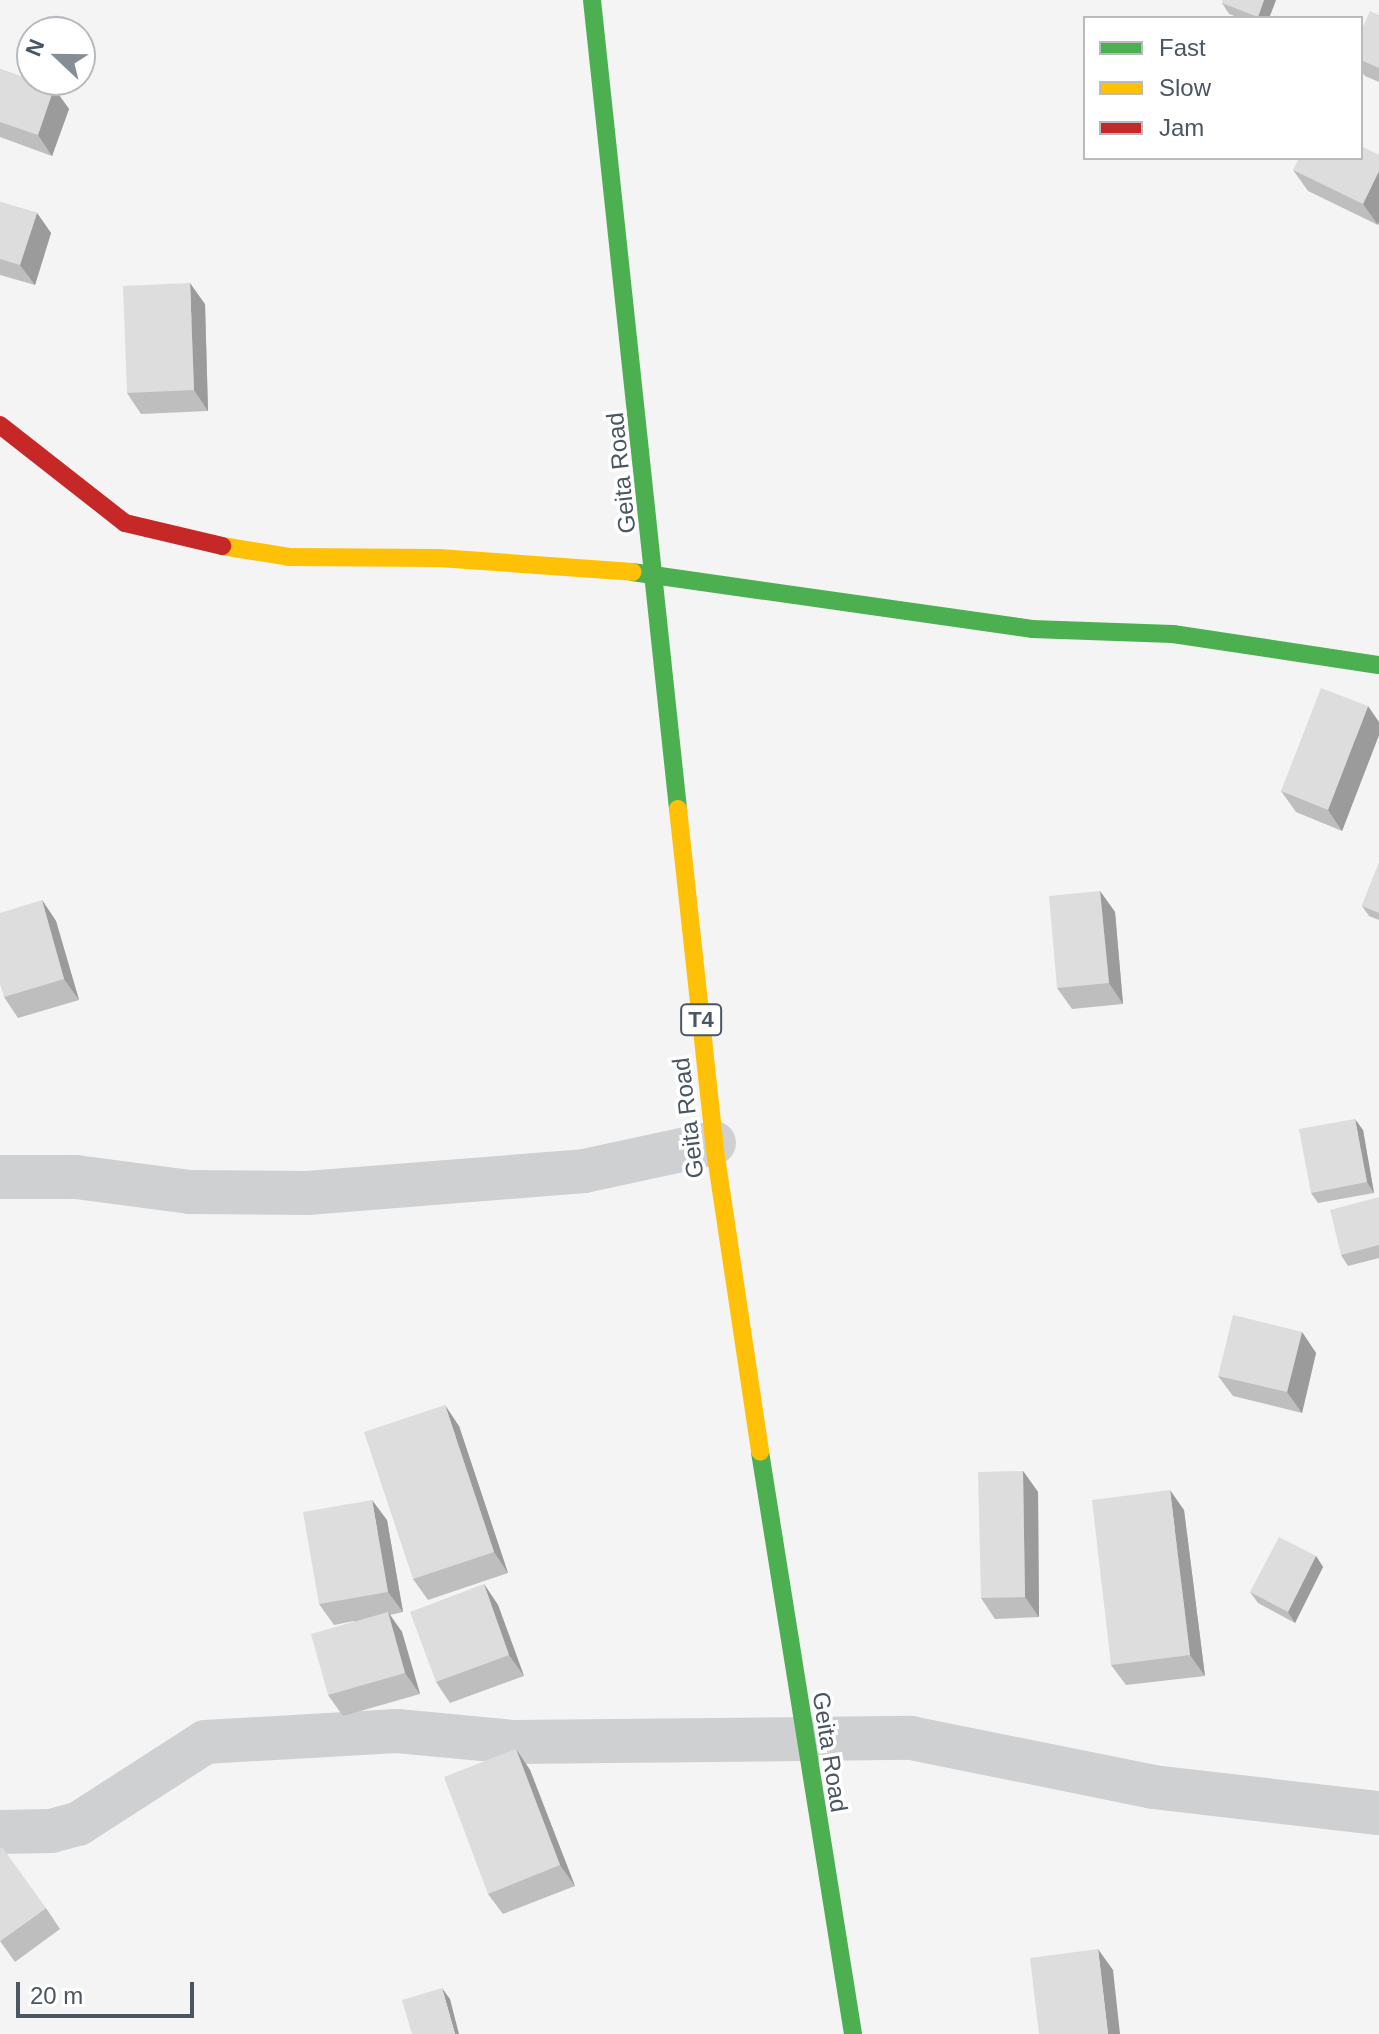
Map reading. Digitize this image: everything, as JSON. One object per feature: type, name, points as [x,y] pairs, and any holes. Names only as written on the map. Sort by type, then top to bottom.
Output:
[{"type":"main road","name":"Geita Road","points":[[592,0],[657,574],[714,1143],[802,1735],[853,2034]]},
{"type":"main road","points":[[0,425],[125,523],[186,540],[289,557],[439,558],[657,574],[816,602],[1001,626],[1173,634],[1379,665]]},
{"type":"street","points":[[0,1177],[76,1177],[190,1192],[307,1193],[584,1171],[714,1143]]},
{"type":"street","points":[[0,1832],[51,1831],[78,1824],[205,1742],[397,1731],[514,1742],[802,1735],[911,1738],[1153,1787],[1379,1813]]},
{"type":"building","points":[[1223,0],[1264,0],[1258,16],[1222,3]]},
{"type":"building","points":[[1370,11],[1379,15],[1379,68],[1363,61],[1363,27]]},
{"type":"building","points":[[0,69],[16,75],[16,96],[51,96],[38,135],[0,122]]},
{"type":"building","points":[[1363,147],[1379,155],[1379,171],[1363,204],[1293,170],[1298,160],[1363,160]]},
{"type":"building","points":[[0,202],[37,213],[20,265],[0,259]]},
{"type":"building","points":[[190,283],[194,390],[127,393],[123,286]]},
{"type":"building","points":[[1321,688],[1368,706],[1328,810],[1281,791]]},
{"type":"building","points":[[1379,863],[1379,913],[1362,906]]},
{"type":"building","points":[[1100,891],[1109,983],[1057,988],[1049,896]]},
{"type":"building","points":[[42,900],[64,979],[4,997],[0,984],[0,913]]},
{"type":"building","points":[[1355,1119],[1367,1182],[1311,1193],[1299,1129]]},
{"type":"building","points":[[1379,1197],[1379,1245],[1341,1255],[1330,1210]]},
{"type":"building","points":[[1233,1315],[1302,1332],[1287,1392],[1218,1376]]},
{"type":"building","points":[[445,1405],[494,1552],[413,1579],[364,1432]]},
{"type":"building","points":[[1023,1471],[1025,1597],[981,1598],[978,1472]]},
{"type":"building","points":[[1170,1490],[1190,1655],[1111,1665],[1092,1500]]},
{"type":"building","points":[[372,1500],[388,1592],[319,1604],[303,1512]]},
{"type":"building","points":[[1279,1537],[1316,1556],[1288,1612],[1250,1592]]},
{"type":"building","points":[[484,1584],[509,1655],[436,1682],[410,1612]]},
{"type":"building","points":[[388,1612],[405,1673],[328,1695],[311,1634]]},
{"type":"building","points":[[516,1749],[560,1865],[488,1894],[444,1777]]},
{"type":"building","points":[[2,1847],[46,1908],[0,1941],[0,1849]]},
{"type":"building","points":[[1098,1949],[1108,2034],[1039,2034],[1030,1958]]},
{"type":"building","points":[[442,1988],[455,2034],[412,2034],[402,2000]]},
{"type":"traffic: fast","points":[[592,0],[678,809]]},
{"type":"traffic: fast","points":[[632,572],[1032,629],[1173,634],[1379,665]]},
{"type":"traffic: fast","points":[[760,1452],[853,2034]]},
{"type":"traffic: slow","points":[[222,546],[289,557],[439,558],[632,572]]},
{"type":"traffic: slow","points":[[678,809],[714,1143],[760,1452]]},
{"type":"traffic: jam","points":[[0,425],[125,523],[222,546]]}]
